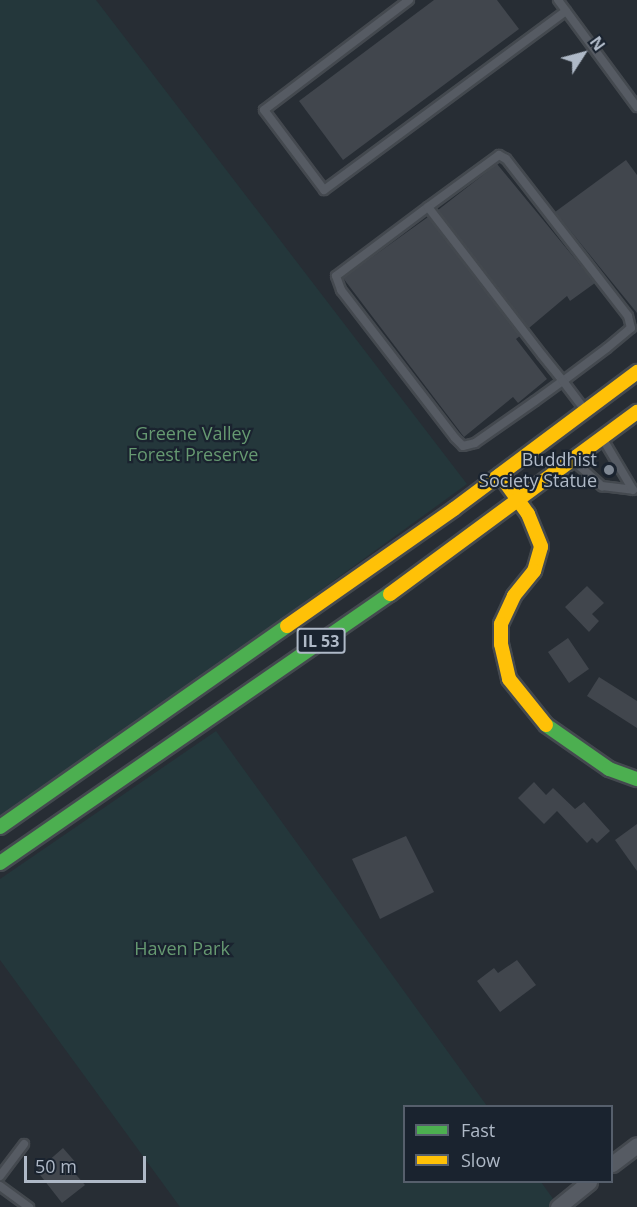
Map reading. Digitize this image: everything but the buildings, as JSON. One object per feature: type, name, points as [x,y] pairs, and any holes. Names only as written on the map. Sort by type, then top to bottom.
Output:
[{"type":"main road","name":"IL 53","points":[[0,827],[500,475],[637,372]]},
{"type":"main road","name":"IL 53","points":[[0,863],[391,594],[637,412]]},
{"type":"main road","points":[[500,475],[536,528],[541,547],[534,571],[514,596],[501,624],[501,644],[509,678],[533,714],[554,733],[609,769],[637,779]]},
{"type":"street","points":[[613,1163],[637,1144]]},
{"type":"street","points":[[558,1206],[588,1183]]},
{"type":"lane","points":[[409,0],[264,110],[324,190],[566,11]]},
{"type":"lane","points":[[558,0],[637,107]]},
{"type":"lane","points":[[499,155],[506,159],[631,321],[627,334],[475,443],[463,446],[341,290],[336,276],[428,207],[490,158],[499,155]]},
{"type":"lane","points":[[428,207],[585,410]]},
{"type":"lane","points":[[602,438],[635,490]]},
{"type":"lane","points":[[573,460],[602,486],[635,490]]},
{"type":"lane","points":[[0,1176],[24,1144]]},
{"type":"lane","points":[[0,1185],[29,1207]]},
{"type":"green space","name":"Greene Valley Forest Preserve","points":[[0,0],[96,0],[467,484],[0,823]]},
{"type":"green space","name":"Haven Park","points":[[216,731],[486,1105],[403,1105],[403,1183],[542,1183],[559,1207],[180,1207],[0,960],[0,879]]},
{"type":"traffic: fast","points":[[0,863],[390,594]]},
{"type":"traffic: fast","points":[[0,827],[287,626]]},
{"type":"traffic: fast","points":[[546,725],[609,769],[637,779]]},
{"type":"traffic: slow","points":[[287,626],[454,509],[637,372]]},
{"type":"traffic: slow","points":[[390,594],[637,412]]},
{"type":"traffic: slow","points":[[500,475],[528,514],[541,547],[534,571],[514,596],[501,624],[501,644],[509,679],[546,725]]},
{"type":"place","name":"Buddhist Society Statue","points":[[609,470]]}]
